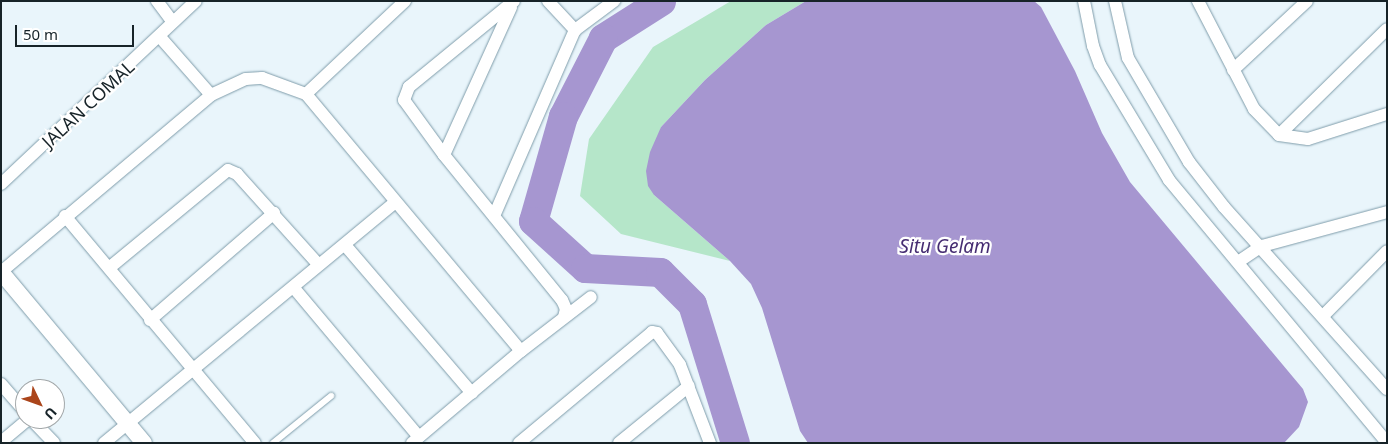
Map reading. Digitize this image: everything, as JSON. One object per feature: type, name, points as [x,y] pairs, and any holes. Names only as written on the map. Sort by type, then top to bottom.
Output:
[{"type":"street","points":[[157,1],[173,22]]},
{"type":"street","name":"JALAN COMAL","points":[[1,184],[160,37],[196,1]]},
{"type":"street","points":[[306,94],[405,1]]},
{"type":"street","points":[[548,1],[575,30]]},
{"type":"street","points":[[494,216],[575,30],[614,1]]},
{"type":"street","points":[[1084,1],[1093,46],[1100,65],[1151,152],[1187,205],[1240,261],[1387,443]]},
{"type":"street","points":[[1114,1],[1128,58],[1173,137],[1207,188],[1387,389]]},
{"type":"street","points":[[1198,1],[1254,109],[1278,135],[1308,139],[1387,114]]},
{"type":"street","points":[[1233,70],[1307,1]]},
{"type":"street","points":[[444,156],[513,3]]},
{"type":"street","points":[[513,3],[405,92],[406,104],[444,156],[562,300],[566,309],[564,317]]},
{"type":"street","points":[[1278,135],[1387,29]]},
{"type":"street","points":[[160,37],[211,95]]},
{"type":"street","points":[[144,443],[1,272],[65,216],[211,95],[246,79],[262,78],[306,94],[521,351]]},
{"type":"street","points":[[109,268],[225,171],[235,172],[319,265]]},
{"type":"street","points":[[104,443],[195,370],[395,202]]},
{"type":"street","points":[[1240,261],[1259,248],[1387,212]]},
{"type":"street","points":[[150,320],[274,213]]},
{"type":"street","points":[[65,216],[150,320],[195,370],[255,443]]},
{"type":"street","points":[[345,245],[472,392]]},
{"type":"street","points":[[1323,316],[1387,251]]},
{"type":"street","points":[[294,288],[416,440],[521,351],[591,297]]},
{"type":"street","points":[[520,443],[652,332],[657,333],[672,352],[689,386],[710,443]]},
{"type":"street","points":[[1,384],[15,400]]},
{"type":"street","points":[[620,443],[689,386]]},
{"type":"street","points":[[1,442],[17,429]]},
{"type":"street","points":[[40,429],[54,443]]},
{"type":"lane","points":[[273,443],[331,396]]},
{"type":"green space","points":[[731,1],[806,1],[766,25],[705,80],[661,127],[654,195],[730,261],[621,234],[580,196],[589,139],[653,47]]},
{"type":"water","name":"Situ Gelam","points":[[806,1],[1034,1],[1041,7],[1075,71],[1102,133],[1130,182],[1303,389],[1308,402],[1299,427],[1284,443],[808,443],[800,431],[762,308],[751,284],[730,261],[654,195],[648,186],[646,171],[650,152],[661,127],[705,80],[766,25]]},
{"type":"waterway","points":[[661,1],[603,38],[563,116],[533,221],[585,268],[660,272],[692,304],[735,443]]}]
